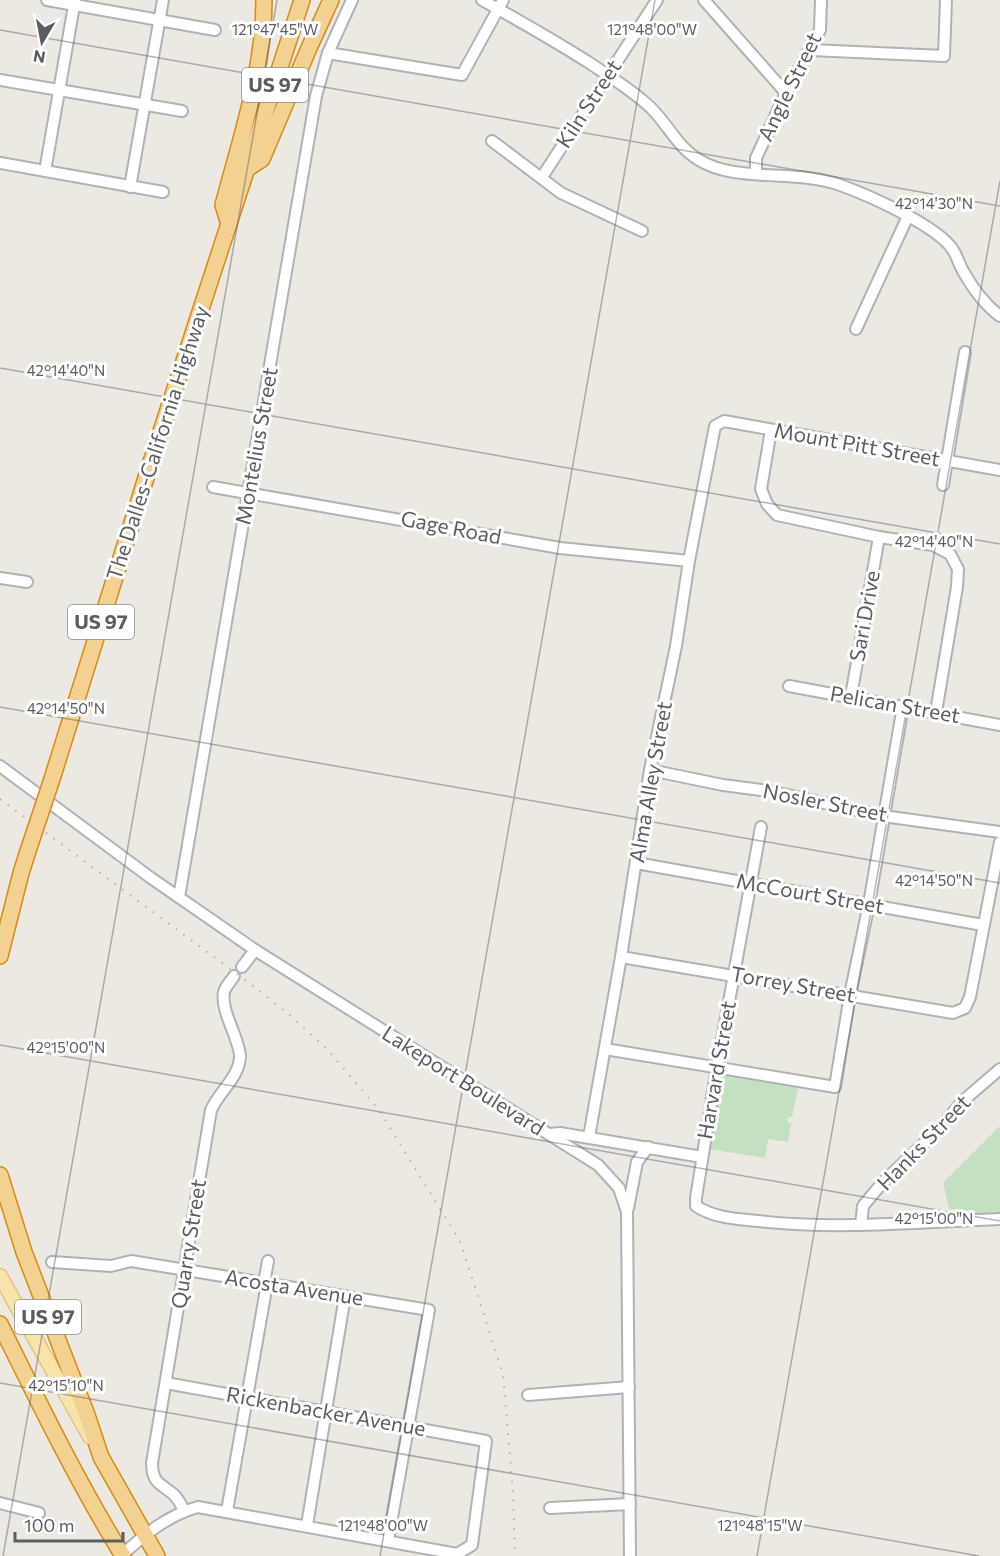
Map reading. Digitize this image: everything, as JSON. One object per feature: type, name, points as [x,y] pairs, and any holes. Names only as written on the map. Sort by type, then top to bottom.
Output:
[{"type":"highway","points":[[229,224],[223,205],[258,71],[264,29],[264,0]]},
{"type":"highway","name":"The Dalles-California Highway","points":[[0,956],[21,873],[150,465],[302,0]]},
{"type":"highway","points":[[248,170],[262,159],[331,0]]},
{"type":"highway","points":[[0,920],[21,873]]},
{"type":"highway","name":"US 97","points":[[0,935],[21,873]]},
{"type":"highway","name":"US 97","points":[[0,1175],[24,1252],[101,1457],[158,1556]]},
{"type":"highway","name":"US 97","points":[[0,1324],[47,1420],[122,1556]]},
{"type":"main road","points":[[0,1276],[101,1457]]},
{"type":"main road","points":[[0,1339],[47,1420]]},
{"type":"street","points":[[47,0],[74,2],[215,30]]},
{"type":"street","points":[[130,187],[163,0]]},
{"type":"street","name":"Montelius Street","points":[[179,897],[316,96],[327,53],[352,0]]},
{"type":"street","points":[[482,0],[500,4],[650,106],[680,145],[698,160],[724,171],[809,177],[840,185],[908,216],[939,235],[952,249],[963,271],[979,294],[1000,316]]},
{"type":"street","name":"Kiln Street","points":[[542,177],[657,0]]},
{"type":"street","points":[[704,0],[786,93]]},
{"type":"street","name":"Angle Street","points":[[756,173],[756,158],[786,93],[820,30],[821,0]]},
{"type":"street","points":[[811,50],[944,56],[946,0]]},
{"type":"street","points":[[45,171],[74,2]]},
{"type":"street","points":[[327,53],[462,75],[500,4]]},
{"type":"street","points":[[0,80],[182,111]]},
{"type":"street","points":[[492,141],[561,193],[642,231]]},
{"type":"street","points":[[0,163],[163,192]]},
{"type":"street","points":[[856,330],[908,216]]},
{"type":"street","points":[[943,485],[965,352]]},
{"type":"street","name":"Mount Pitt Street","points":[[715,426],[724,421],[1000,470]]},
{"type":"street","name":"Alma Alley Street","points":[[589,1137],[621,957],[650,770],[676,646],[689,561],[715,426]]},
{"type":"street","points":[[771,430],[761,489],[767,504],[777,515],[879,537],[933,545],[950,554],[958,569],[957,587],[936,712]]},
{"type":"street","name":"Gage Road","points":[[213,487],[560,548],[689,561]]},
{"type":"street","name":"Sari Drive","points":[[851,696],[879,537]]},
{"type":"street","points":[[0,578],[27,582]]},
{"type":"street","name":"Pelican Street","points":[[789,686],[1000,725]]},
{"type":"street","points":[[605,1049],[835,1087],[903,706]]},
{"type":"street","name":"Lakeport Boulevard","points":[[0,766],[255,950],[598,1165],[619,1188],[627,1212],[630,1556]]},
{"type":"street","name":"Nosler Street","points":[[650,770],[723,785],[769,791],[883,816],[1000,832]]},
{"type":"street","name":"Harvard Street","points":[[761,827],[717,1067],[696,1206],[705,1212],[801,1226],[861,1225]]},
{"type":"street","points":[[983,925],[1000,842]]},
{"type":"street","name":"McCourt Street","points":[[636,863],[983,925]]},
{"type":"street","name":"Torrey Street","points":[[621,957],[952,1013],[964,1008],[970,997],[983,925]]},
{"type":"street","points":[[242,967],[255,950]]},
{"type":"street","name":"Quarry Street","points":[[184,1510],[175,1495],[160,1485],[152,1475],[152,1463],[211,1110],[218,1096],[238,1071],[240,1055],[226,1012],[224,992],[234,976]]},
{"type":"street","name":"Hanks Street","points":[[861,1225],[863,1206],[883,1182],[936,1132],[959,1105],[1000,1069]]},
{"type":"street","points":[[549,1134],[560,1133],[589,1137],[702,1157]]},
{"type":"street","points":[[627,1212],[637,1162],[648,1147]]},
{"type":"street","points":[[861,1225],[1000,1219]]},
{"type":"street","name":"Acosta Avenue","points":[[52,1262],[111,1266],[131,1261],[429,1310],[409,1426]]},
{"type":"street","points":[[227,1511],[268,1262]]},
{"type":"street","points":[[307,1525],[345,1296]]},
{"type":"street","name":"Rickenbacker Avenue","points":[[166,1383],[486,1441],[472,1545],[457,1554],[388,1540]]},
{"type":"street","points":[[528,1395],[629,1387]]},
{"type":"street","points":[[122,1556],[145,1534],[184,1510],[198,1507],[388,1540],[409,1426]]},
{"type":"street","points":[[0,1503],[39,1513]]},
{"type":"street","points":[[550,1508],[630,1504]]},
{"type":"green space","points":[[721,1074],[798,1087],[792,1117],[788,1117],[787,1122],[791,1123],[788,1142],[768,1139],[765,1158],[709,1149]]},
{"type":"green space","points":[[1000,1126],[1000,1219],[952,1221],[943,1183]]},
{"type":"railway","points":[[0,799],[252,985],[293,1018],[327,1049],[379,1110],[460,1241],[503,1374],[513,1493],[515,1556]]}]
